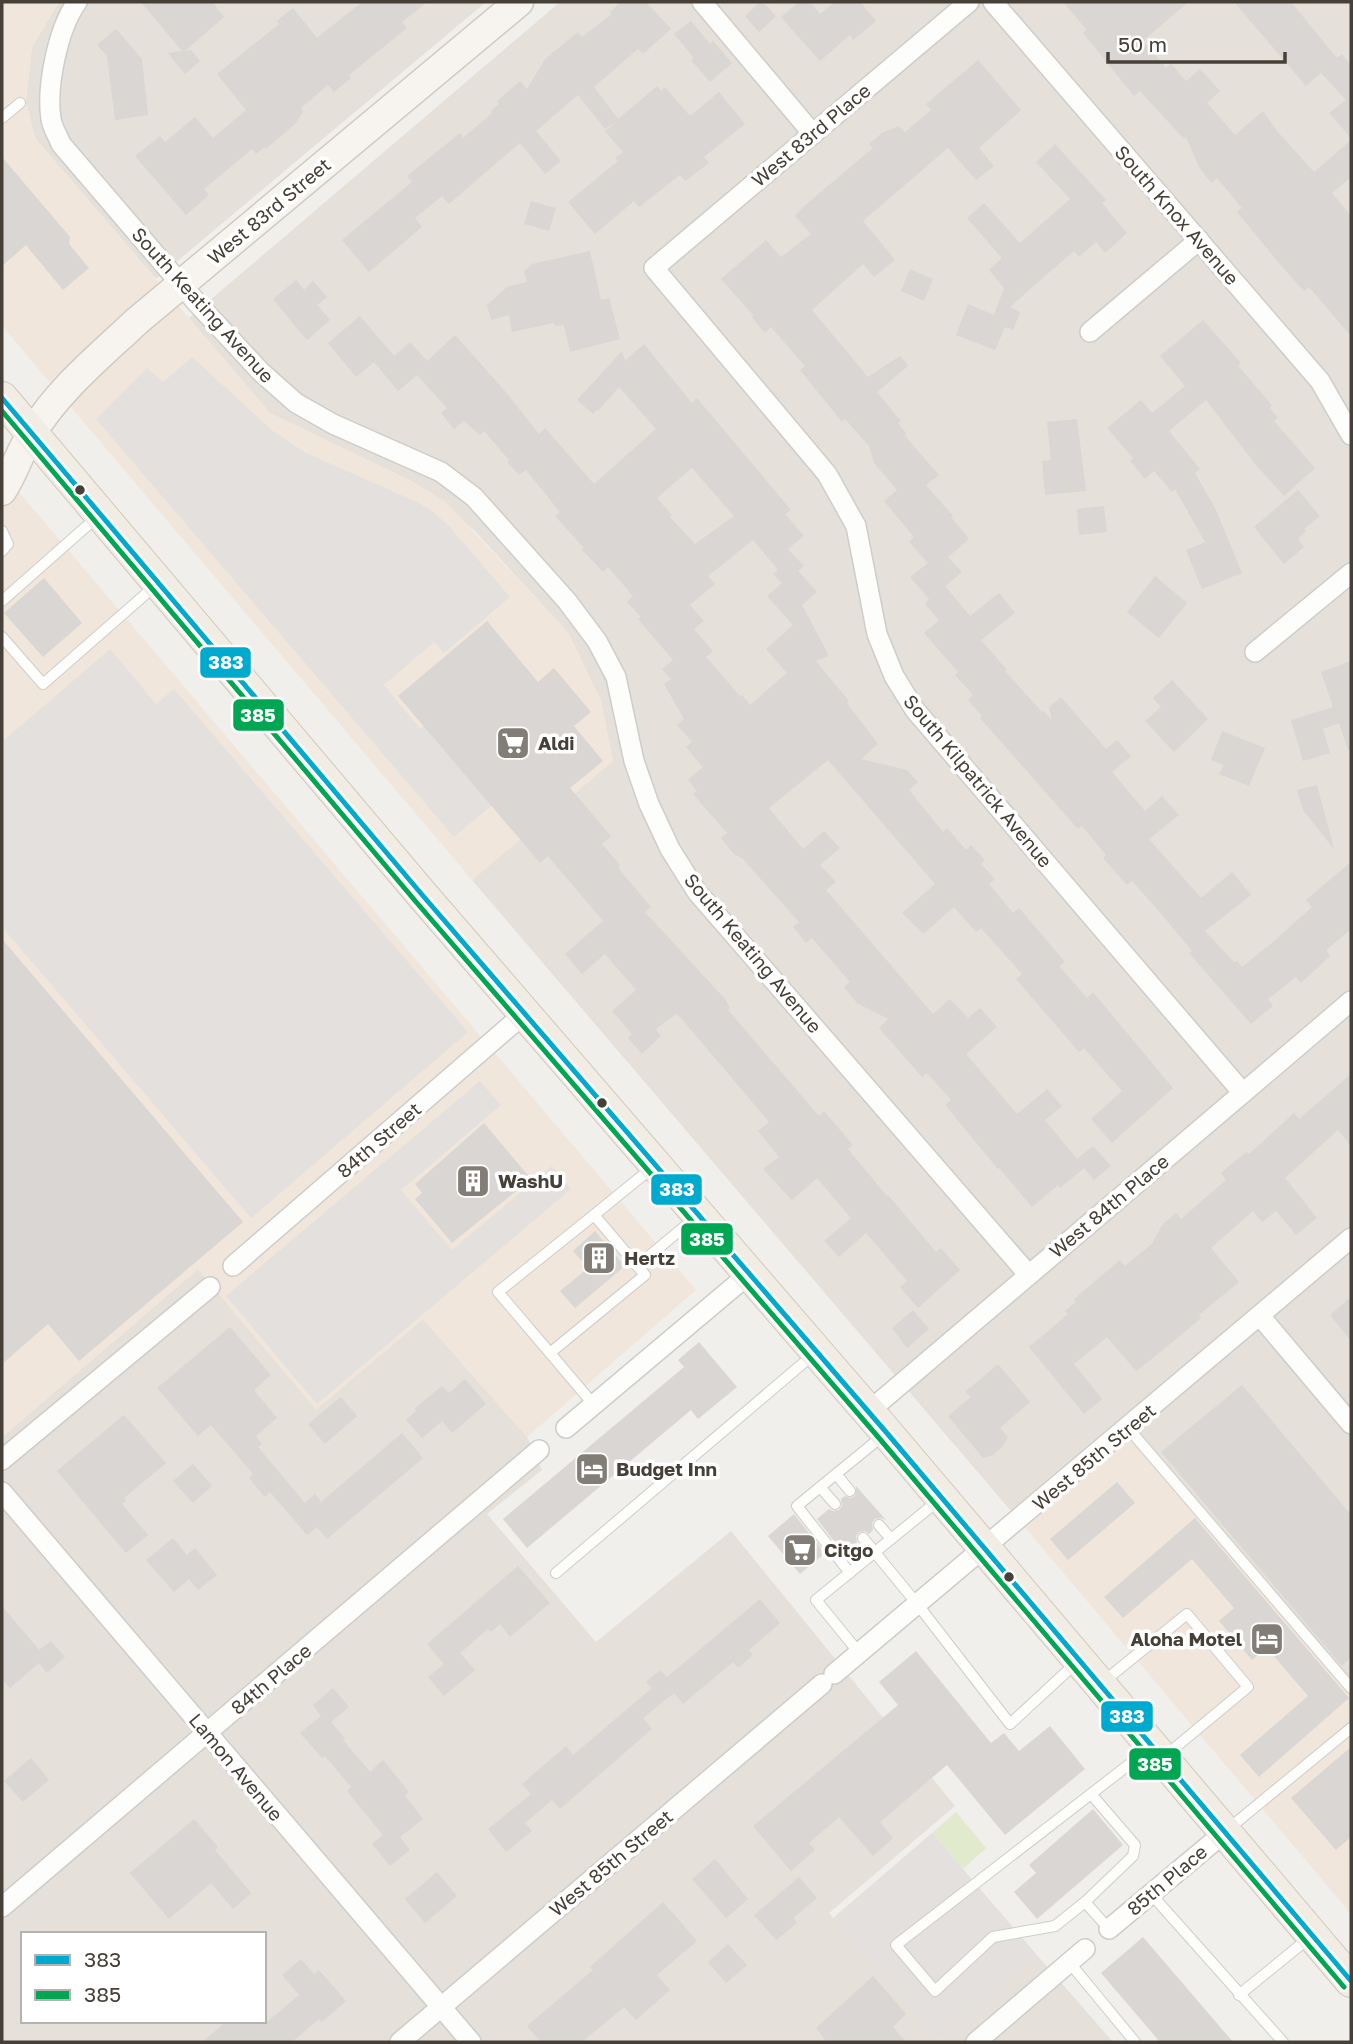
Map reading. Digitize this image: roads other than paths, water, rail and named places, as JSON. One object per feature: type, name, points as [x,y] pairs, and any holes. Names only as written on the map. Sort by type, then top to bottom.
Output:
[{"type":"main road","points":[[2,398],[525,1013],[986,1549],[1351,1981]]},
{"type":"street","name":"South Keating Avenue","points":[[77,2],[62,34],[50,92],[51,121],[61,144],[260,372],[296,403],[333,424],[441,472],[474,497],[567,601],[597,641],[616,677],[634,761],[649,804],[670,849],[697,891],[1028,1274]]},
{"type":"street","name":"West 83rd Street","points":[[2,491],[32,433],[61,393],[137,321],[519,2]]},
{"type":"street","points":[[702,2],[813,134]]},
{"type":"street","name":"West 83rd Place","points":[[654,268],[969,2]]},
{"type":"street","name":"South Knox Avenue","points":[[993,2],[1320,381],[1351,435]]},
{"type":"street","points":[[1090,332],[1199,240]]},
{"type":"street","name":"South Kilpatrick Avenue","points":[[654,268],[827,474],[856,526],[877,634],[894,676],[915,710],[1242,1093]]},
{"type":"street","points":[[1255,652],[1351,573]]},
{"type":"street","name":"West 84th Place","points":[[877,1422],[1028,1274],[1351,1001]]},
{"type":"street","name":"84th Street","points":[[233,1266],[525,1013]]},
{"type":"street","name":"West 85th Street","points":[[400,2042],[1351,1238]]},
{"type":"street","points":[[566,1428],[749,1274]]},
{"type":"street","points":[[2,1460],[210,1287]]},
{"type":"street","points":[[1260,1316],[1351,1423]]},
{"type":"street","name":"84th Place","points":[[2,1907],[539,1450]]},
{"type":"street","name":"Lamon Avenue","points":[[2,1492],[471,2042]]},
{"type":"street","name":"85th Place","points":[[1109,1929],[1225,1832]]},
{"type":"street","points":[[976,2042],[1085,1949]]},
{"type":"lane","points":[[2,118],[20,103]]},
{"type":"lane","points":[[2,601],[100,515]]},
{"type":"lane","points":[[2,531],[8,544],[2,551]]},
{"type":"lane","points":[[2,637],[43,684],[158,583]]},
{"type":"lane","points":[[594,1405],[498,1292],[656,1165]]},
{"type":"lane","points":[[637,1266],[698,1214]]},
{"type":"lane","points":[[550,1353],[645,1275],[594,1215]]},
{"type":"lane","points":[[556,1573],[817,1352]]},
{"type":"lane","points":[[850,1573],[797,1506],[836,1474],[877,1422]]},
{"type":"lane","points":[[1128,1428],[1351,1688]]},
{"type":"lane","points":[[836,1474],[850,1491]]},
{"type":"lane","points":[[820,1487],[835,1504]]},
{"type":"lane","points":[[860,1654],[816,1600],[942,1498]]},
{"type":"lane","points":[[879,1525],[891,1539]]},
{"type":"lane","points":[[863,1538],[1010,1724],[1079,1660]]},
{"type":"lane","points":[[1091,1794],[1135,1845],[1133,1856],[1085,1902],[1055,1926],[993,1937],[935,1991],[896,1945],[1091,1794],[1157,1752],[1248,1687],[1187,1614],[1100,1684]]},
{"type":"lane","points":[[1225,1832],[1351,1728]]},
{"type":"lane","points":[[1151,1894],[1283,2042]]},
{"type":"lane","points":[[1085,1902],[1109,1929]]},
{"type":"lane","points":[[1239,1995],[1312,1935]]},
{"type":"lane","points":[[1069,1962],[1135,2042]]},
{"type":"place","name":"Aldi","points":[[513,743]]},
{"type":"place","name":"WashU","points":[[473,1181]]},
{"type":"place","name":"Hertz","points":[[599,1258]]},
{"type":"place","name":"Budget Inn","points":[[592,1469]]},
{"type":"place","name":"Citgo","points":[[800,1550]]},
{"type":"place","name":"Aloha Motel","points":[[1267,1639]]}]
